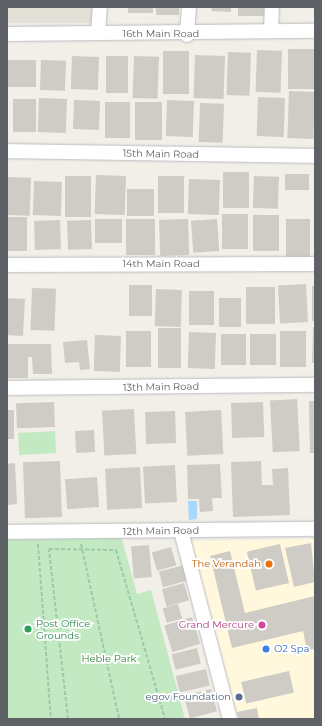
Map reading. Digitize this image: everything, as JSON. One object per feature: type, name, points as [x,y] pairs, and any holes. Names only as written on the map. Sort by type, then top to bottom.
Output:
[{"type":"street","points":[[98,33],[100,7]]},
{"type":"street","points":[[187,35],[188,7]]},
{"type":"street","points":[[271,30],[272,7]]},
{"type":"street","name":"16th Main Road","points":[[7,34],[98,33],[187,35],[271,30],[315,31]]},
{"type":"street","name":"15th Main Road","points":[[7,151],[315,156]]},
{"type":"street","name":"14th Main Road","points":[[7,265],[315,264]]},
{"type":"street","name":"13th Main Road","points":[[7,388],[315,385]]},
{"type":"street","name":"12th Main Road","points":[[7,532],[315,529]]},
{"type":"street","points":[[181,531],[226,718]]},
{"type":"path","points":[[79,532],[119,719]]},
{"type":"path","points":[[33,544],[39,544],[51,719]]},
{"type":"path","points":[[68,719],[49,549],[116,550],[165,719]]},
{"type":"shaded area","points":[[7,7],[94,7],[94,23],[7,23]]},
{"type":"shaded area","points":[[315,539],[315,719],[234,719],[188,541]]},
{"type":"green space","points":[[55,431],[56,453],[19,455],[18,433]]},
{"type":"green space","name":"Heble Park","points":[[121,536],[137,594],[151,590],[185,719],[7,719],[7,539]]},
{"type":"water","points":[[188,501],[197,501],[197,519],[189,520]]},
{"type":"building","points":[[128,7],[153,7],[153,13],[128,13]]},
{"type":"building","points":[[156,7],[179,7],[179,15],[156,15]]},
{"type":"building","points":[[212,7],[231,7],[231,12],[211,11]]},
{"type":"building","points":[[238,7],[266,7],[266,16],[238,16]]},
{"type":"building","points":[[288,49],[315,49],[315,89],[288,89]]},
{"type":"building","points":[[257,50],[282,51],[281,93],[256,92]]},
{"type":"building","points":[[163,51],[189,51],[189,94],[163,94]]},
{"type":"building","points":[[228,52],[251,53],[249,96],[226,95]]},
{"type":"building","points":[[195,55],[225,56],[223,99],[193,98]]},
{"type":"building","points":[[72,56],[99,57],[98,90],[71,89]]},
{"type":"building","points":[[106,56],[128,56],[128,93],[106,93]]},
{"type":"building","points":[[134,56],[159,57],[158,99],[133,98]]},
{"type":"building","points":[[7,60],[36,60],[36,87],[7,87]]},
{"type":"building","points":[[41,60],[66,61],[65,91],[40,90]]},
{"type":"building","points":[[289,91],[315,92],[313,139],[287,138]]},
{"type":"building","points":[[258,97],[285,98],[284,137],[257,136]]},
{"type":"building","points":[[39,98],[67,99],[66,133],[38,132]]},
{"type":"building","points":[[13,99],[36,99],[36,132],[13,132]]},
{"type":"building","points":[[74,100],[100,101],[99,130],[73,129]]},
{"type":"building","points":[[167,100],[194,101],[193,137],[166,136]]},
{"type":"building","points":[[105,102],[130,102],[130,138],[105,138]]},
{"type":"building","points":[[135,102],[162,102],[162,140],[135,140]]},
{"type":"building","points":[[200,103],[224,104],[223,143],[199,142]]},
{"type":"building","points":[[223,172],[249,172],[249,208],[223,208]]},
{"type":"building","points":[[285,174],[309,174],[309,190],[285,190]]},
{"type":"building","points":[[96,175],[126,176],[125,215],[95,214]]},
{"type":"building","points":[[65,176],[91,176],[91,217],[65,217]]},
{"type":"building","points":[[158,176],[184,176],[184,213],[158,213]]},
{"type":"building","points":[[254,176],[279,177],[278,209],[253,208]]},
{"type":"building","points":[[7,177],[31,178],[30,216],[7,215]]},
{"type":"building","points":[[189,179],[220,180],[219,215],[188,214]]},
{"type":"building","points":[[34,181],[62,182],[61,216],[33,215]]},
{"type":"building","points":[[127,189],[154,189],[154,216],[127,216]]},
{"type":"building","points":[[222,214],[248,214],[248,249],[222,249]]},
{"type":"building","points":[[253,215],[279,215],[279,251],[253,251]]},
{"type":"building","points":[[7,217],[27,217],[27,251],[7,251]]},
{"type":"building","points":[[95,219],[122,219],[122,243],[95,243]]},
{"type":"building","points":[[126,219],[155,219],[155,255],[126,255]]},
{"type":"building","points":[[188,219],[189,255],[160,256],[159,220]]},
{"type":"building","points":[[217,219],[219,251],[193,253],[191,221]]},
{"type":"building","points":[[286,219],[310,219],[310,258],[286,258]]},
{"type":"building","points":[[60,220],[61,249],[35,250],[34,221]]},
{"type":"building","points":[[91,220],[92,249],[68,250],[67,221]]},
{"type":"building","points":[[306,284],[308,322],[280,323],[278,285]]},
{"type":"building","points":[[129,285],[152,285],[152,316],[129,316]]},
{"type":"building","points":[[312,286],[315,286],[315,321],[312,321]]},
{"type":"building","points":[[246,287],[275,287],[275,324],[246,324]]},
{"type":"building","points":[[32,288],[56,289],[55,331],[31,330]]},
{"type":"building","points":[[156,289],[182,290],[181,327],[155,326]]},
{"type":"building","points":[[189,291],[214,291],[214,325],[189,325]]},
{"type":"building","points":[[7,298],[25,299],[23,336],[7,335]]},
{"type":"building","points":[[219,298],[241,298],[241,327],[219,327]]},
{"type":"building","points":[[313,327],[315,327],[315,363],[312,363]]},
{"type":"building","points":[[158,328],[181,328],[181,368],[158,368]]},
{"type":"building","points":[[126,331],[151,331],[151,367],[126,367]]},
{"type":"building","points":[[280,331],[306,331],[306,367],[280,367]]},
{"type":"building","points":[[189,332],[216,333],[215,369],[188,368]]},
{"type":"building","points":[[221,334],[246,334],[246,365],[221,365]]},
{"type":"building","points":[[250,334],[276,334],[276,365],[250,365]]},
{"type":"building","points":[[95,335],[121,336],[120,372],[94,371]]},
{"type":"building","points":[[87,340],[90,369],[80,370],[79,362],[65,363],[63,342]]},
{"type":"building","points":[[7,344],[51,344],[52,374],[33,374],[32,357],[28,357],[28,378],[7,378]]},
{"type":"building","points":[[297,399],[300,451],[273,452],[270,400]]},
{"type":"building","points":[[309,401],[315,401],[315,453],[310,453]]},
{"type":"building","points":[[54,402],[55,427],[17,428],[16,403]]},
{"type":"building","points":[[263,402],[264,437],[232,438],[231,403]]},
{"type":"building","points":[[134,409],[136,454],[104,456],[102,411]]},
{"type":"building","points":[[7,410],[14,410],[14,439],[7,439]]},
{"type":"building","points":[[221,410],[223,454],[187,456],[185,412]]},
{"type":"building","points":[[175,411],[176,443],[146,444],[145,412]]},
{"type":"building","points":[[94,430],[95,452],[76,453],[75,431]]},
{"type":"building","points":[[60,461],[62,517],[25,518],[23,462]]},
{"type":"building","points":[[261,461],[262,485],[273,485],[272,469],[288,468],[290,515],[233,517],[231,462]]},
{"type":"building","points":[[15,463],[17,504],[7,505],[7,464]]},
{"type":"building","points":[[220,464],[222,498],[212,498],[213,511],[200,512],[199,499],[188,499],[187,465]]},
{"type":"building","points":[[175,465],[177,502],[145,504],[143,467]]},
{"type":"building","points":[[140,467],[142,508],[107,510],[105,469]]},
{"type":"building","points":[[97,477],[99,507],[67,509],[65,479]]},
{"type":"building","points":[[311,543],[315,582],[294,587],[285,548]]},
{"type":"building","points":[[280,544],[289,583],[256,591],[247,552]]},
{"type":"building","points":[[149,545],[152,577],[134,578],[131,547]]},
{"type":"building","points":[[171,547],[176,565],[157,571],[152,553]]},
{"type":"building","points":[[230,551],[245,613],[315,596],[315,649],[307,650],[303,631],[232,648],[210,556]]},
{"type":"building","points":[[184,565],[188,580],[163,587],[159,572]]},
{"type":"building","points":[[184,583],[189,600],[167,607],[162,589]]},
{"type":"building","points":[[178,604],[182,618],[167,623],[163,608]]},
{"type":"building","points":[[192,617],[200,644],[172,652],[164,625]]},
{"type":"building","points":[[197,648],[201,664],[176,670],[172,654]]},
{"type":"building","points":[[206,669],[210,686],[180,693],[176,676]]},
{"type":"building","points":[[289,671],[294,692],[246,703],[241,682]]},
{"type":"building","points":[[211,689],[217,711],[190,718],[184,696]]},
{"type":"building","points":[[257,708],[259,719],[239,719],[237,712]]},
{"type":"place","name":"The Verandah","points":[[269,564]]},
{"type":"place","name":"Grand Mercure","points":[[262,625]]},
{"type":"place","name":"Post Office Grounds","points":[[28,629]]},
{"type":"place","name":"O2 Spa","points":[[266,649]]},
{"type":"place","name":"egov Foundation","points":[[239,697]]}]
